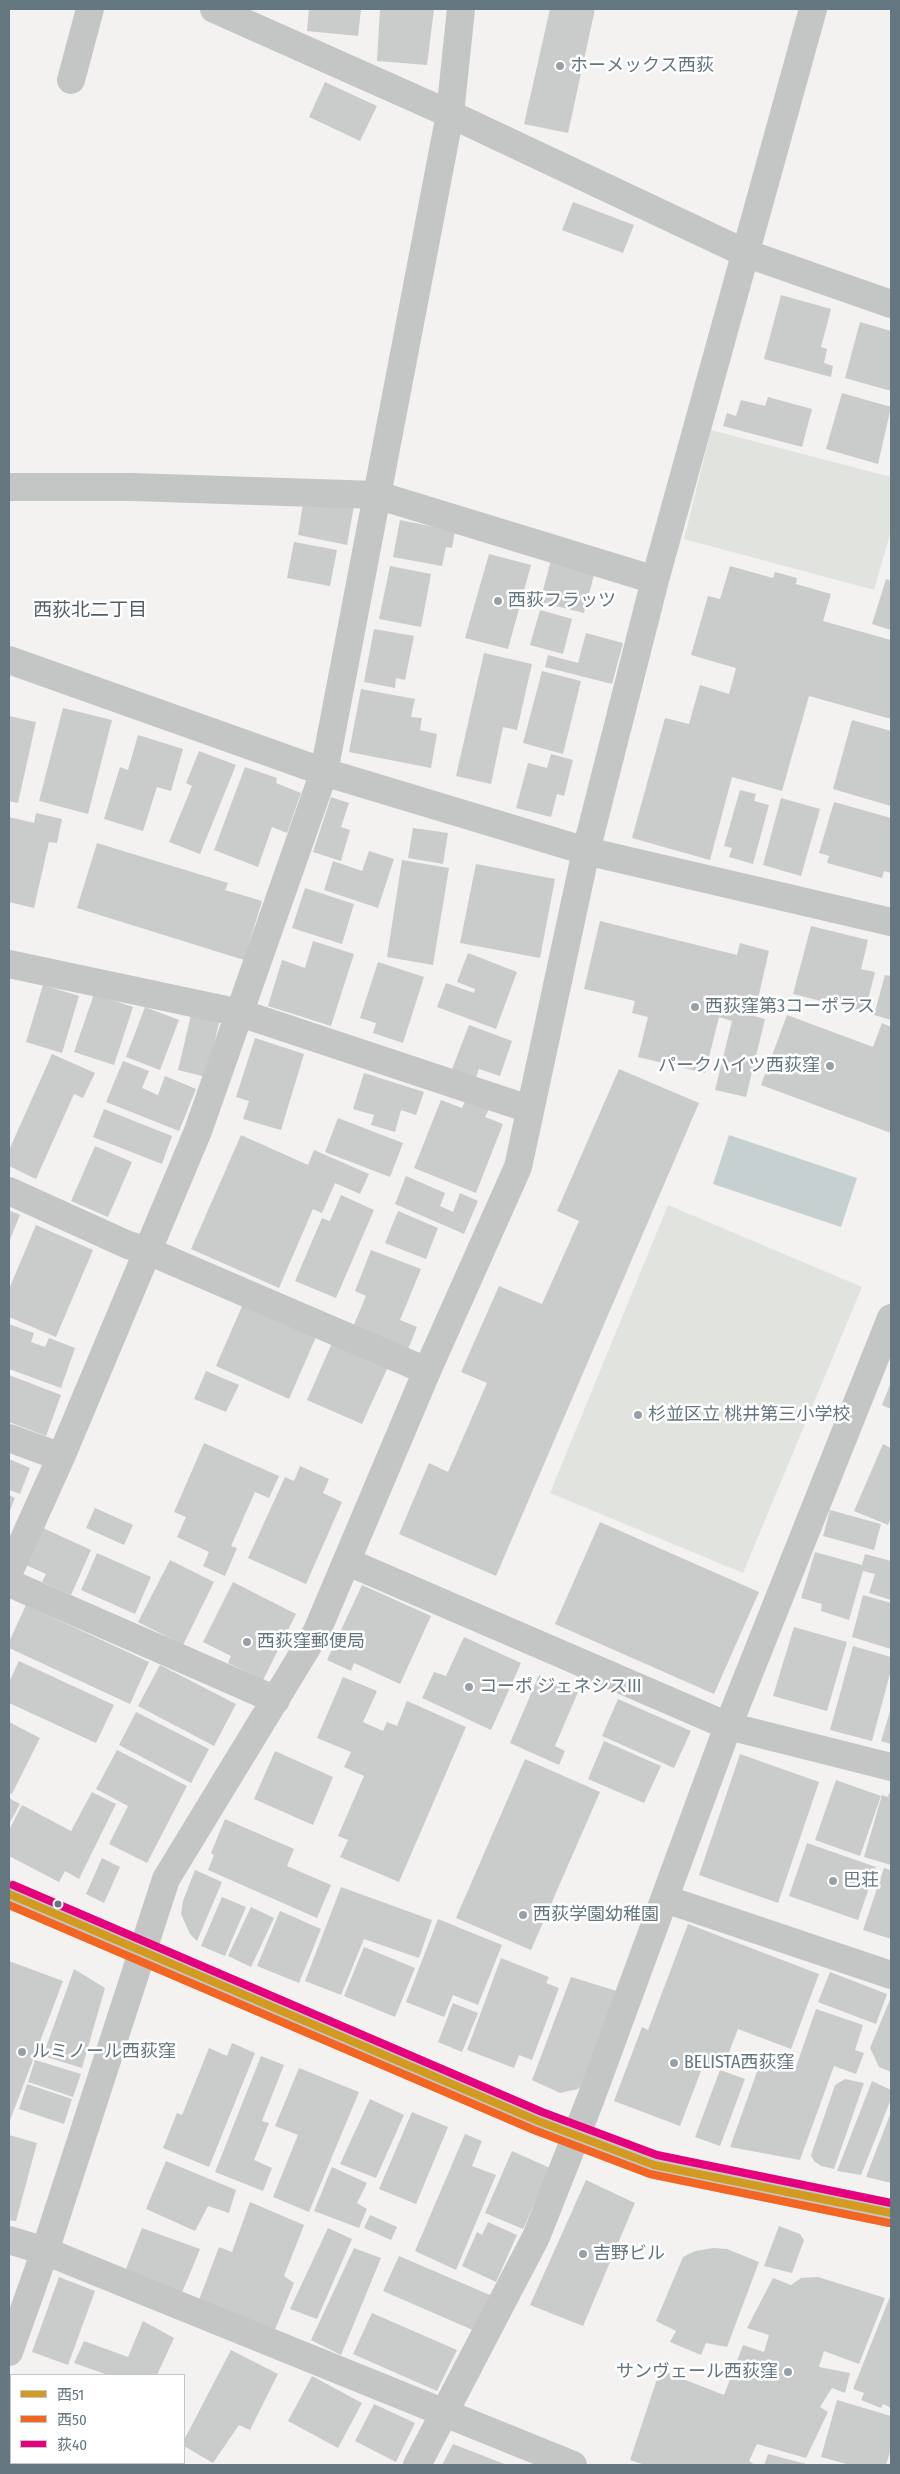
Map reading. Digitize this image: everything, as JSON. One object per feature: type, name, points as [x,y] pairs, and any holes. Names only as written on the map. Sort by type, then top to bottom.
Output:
[{"type":"street","points":[[71,80],[90,9]]},
{"type":"street","points":[[214,9],[450,114],[745,253],[891,304]]},
{"type":"street","points":[[9,1572],[61,1457],[198,1131],[324,772],[450,114],[460,9]]},
{"type":"street","points":[[9,2352],[45,2251],[166,1879],[317,1631],[348,1562],[427,1371],[518,1168],[529,1109],[586,851],[655,580],[813,9]]},
{"type":"street","points":[[9,487],[132,487],[377,495],[655,580]]},
{"type":"street","points":[[9,660],[324,772],[586,851],[891,922]]},
{"type":"street","points":[[9,964],[240,1013],[529,1109]]},
{"type":"street","points":[[9,1191],[128,1246],[148,1251],[427,1371]]},
{"type":"street","points":[[417,2465],[536,2238],[576,2137],[728,1726],[891,1318]]},
{"type":"street","points":[[9,1438],[61,1457]]},
{"type":"street","points":[[348,1562],[728,1726],[891,1767]]},
{"type":"street","points":[[9,1583],[276,1700]]},
{"type":"street","points":[[9,1894],[576,2137],[654,2165],[891,2213]]},
{"type":"street","points":[[664,1899],[891,1975]]},
{"type":"street","points":[[9,2240],[45,2251],[573,2465]]},
{"type":"shaded area","points":[[711,430],[891,477],[891,531],[874,590],[684,539]]},
{"type":"shaded area","points":[[729,1135],[857,1178],[841,1227],[713,1184]]},
{"type":"shaded area","points":[[668,1205],[862,1287],[743,1573],[550,1493]]},
{"type":"building","points":[[309,9],[361,9],[358,36],[307,31]]},
{"type":"building","points":[[380,9],[434,9],[427,65],[377,61]]},
{"type":"building","name":"ホーメックス西荻","points":[[550,9],[595,9],[568,133],[524,124]]},
{"type":"building","points":[[325,82],[377,106],[360,141],[309,117]]},
{"type":"building","points":[[573,202],[634,225],[623,253],[562,230]]},
{"type":"building","points":[[781,295],[831,309],[821,347],[827,349],[824,363],[833,366],[831,377],[764,359]]},
{"type":"building","points":[[860,322],[891,331],[891,391],[845,378]]},
{"type":"building","points":[[842,393],[891,407],[878,464],[826,449]]},
{"type":"building","points":[[768,397],[812,409],[802,447],[723,426],[727,413],[736,416],[741,400],[765,406]]},
{"type":"building","points":[[304,497],[355,500],[347,545],[298,535]]},
{"type":"building","points":[[400,520],[455,531],[452,548],[446,547],[442,566],[393,557]]},
{"type":"building","points":[[294,542],[337,550],[330,586],[287,578]]},
{"type":"building","name":"西荻フラッツ","points":[[489,554],[531,565],[508,649],[465,638]]},
{"type":"building","points":[[551,560],[595,571],[584,613],[540,602]]},
{"type":"building","points":[[390,566],[431,574],[421,627],[379,619]]},
{"type":"building","points":[[730,566],[773,578],[775,572],[797,578],[796,584],[831,594],[823,621],[891,640],[891,719],[809,696],[782,791],[732,777],[710,860],[632,838],[665,718],[689,724],[700,685],[729,694],[736,668],[691,655],[708,596],[720,599]]},
{"type":"building","points":[[886,579],[891,581],[891,630],[872,624]]},
{"type":"building","points":[[540,610],[572,619],[563,654],[530,645]]},
{"type":"building","points":[[374,629],[414,636],[405,680],[396,678],[395,688],[364,682]]},
{"type":"building","points":[[586,633],[623,643],[612,684],[545,667],[548,655],[578,663]]},
{"type":"building","points":[[484,653],[532,664],[517,730],[503,727],[491,784],[456,776]]},
{"type":"building","points":[[542,671],[581,681],[563,754],[523,743]]},
{"type":"building","points":[[361,689],[415,699],[411,717],[422,718],[420,730],[437,734],[431,768],[349,752]]},
{"type":"building","points":[[63,708],[112,720],[88,814],[39,801]]},
{"type":"building","points":[[9,716],[36,722],[18,803],[9,801]]},
{"type":"building","points":[[852,720],[891,731],[891,806],[833,789]]},
{"type":"building","points":[[138,735],[183,749],[171,791],[157,787],[143,831],[104,819],[120,767],[128,770]]},
{"type":"building","points":[[199,751],[236,765],[200,854],[169,842],[192,786],[186,783]]},
{"type":"building","points":[[551,754],[573,760],[564,796],[557,794],[551,817],[516,808],[528,763],[547,768]]},
{"type":"building","points":[[245,767],[277,778],[276,783],[301,793],[287,833],[272,827],[258,867],[214,850]]},
{"type":"building","points":[[740,790],[756,794],[754,801],[769,805],[753,864],[729,857],[732,848],[724,846]]},
{"type":"building","points":[[331,797],[349,803],[341,827],[350,830],[341,861],[313,852]]},
{"type":"building","points":[[781,798],[820,809],[801,876],[763,865]]},
{"type":"building","points":[[834,802],[891,818],[891,873],[884,871],[882,878],[827,863],[829,856],[819,853]]},
{"type":"building","points":[[36,813],[62,819],[57,843],[49,842],[34,908],[9,902],[9,817],[34,823]]},
{"type":"building","points":[[413,828],[448,833],[443,864],[408,858]]},
{"type":"building","points":[[97,843],[228,883],[225,890],[262,901],[244,960],[77,908]]},
{"type":"building","points":[[369,851],[394,859],[378,908],[324,890],[333,861],[362,871]]},
{"type":"building","points":[[402,860],[449,868],[433,965],[387,957]]},
{"type":"building","points":[[476,864],[555,879],[540,958],[460,943]]},
{"type":"building","points":[[305,888],[354,904],[342,944],[292,928]]},
{"type":"building","name":"西荻窪第3コーポラス","points":[[600,921],[737,955],[740,943],[769,951],[754,1016],[765,1019],[746,1097],[715,1090],[732,1021],[719,1017],[705,1073],[638,1057],[648,1017],[632,1013],[635,1001],[584,989]]},
{"type":"building","points":[[811,926],[868,940],[861,969],[875,972],[865,1012],[793,994]]},
{"type":"building","points":[[313,941],[354,954],[331,1026],[268,1006],[282,960],[305,968]]},
{"type":"building","points":[[468,953],[517,972],[496,1029],[437,1007],[446,983],[474,993],[475,989],[457,982]]},
{"type":"building","points":[[378,962],[424,977],[403,1043],[373,1033],[376,1023],[360,1018]]},
{"type":"building","points":[[885,975],[891,976],[891,1020],[874,1015]]},
{"type":"building","points":[[43,985],[79,996],[62,1053],[26,1042]]},
{"type":"building","points":[[94,994],[133,1007],[114,1065],[74,1052]]},
{"type":"building","points":[[145,1007],[179,1020],[160,1070],[126,1057]]},
{"type":"building","points":[[191,1015],[219,1023],[206,1077],[178,1070]]},
{"type":"building","name":"パークハイツ西荻窪","points":[[787,1015],[873,1047],[882,1023],[891,1027],[891,1133],[761,1085]]},
{"type":"building","points":[[469,1025],[512,1041],[500,1076],[479,1069],[475,1081],[451,1072]]},
{"type":"building","points":[[255,1038],[304,1054],[281,1130],[243,1119],[249,1101],[236,1097]]},
{"type":"building","points":[[52,1054],[95,1073],[83,1098],[74,1094],[36,1179],[9,1166],[9,1150]]},
{"type":"building","points":[[123,1061],[149,1071],[142,1088],[158,1095],[165,1076],[196,1089],[179,1131],[106,1102]]},
{"type":"building","points":[[619,1069],[699,1103],[496,1576],[399,1534],[429,1463],[448,1472],[487,1383],[461,1372],[499,1286],[542,1304],[579,1221],[557,1211]]},
{"type":"building","points":[[364,1073],[424,1092],[416,1115],[401,1110],[395,1132],[371,1125],[374,1115],[353,1109]]},
{"type":"building","points":[[466,1099],[489,1109],[485,1117],[503,1124],[476,1193],[414,1168],[441,1100],[462,1108]]},
{"type":"building","points":[[104,1109],[172,1136],[162,1164],[93,1137]]},
{"type":"building","points":[[338,1118],[403,1143],[390,1177],[325,1152]]},
{"type":"building","points":[[241,1135],[308,1165],[314,1150],[369,1174],[360,1194],[335,1183],[322,1213],[313,1209],[279,1288],[191,1249]]},
{"type":"building","points":[[95,1146],[132,1162],[108,1217],[71,1201]]},
{"type":"building","points":[[406,1176],[445,1193],[440,1206],[453,1212],[460,1193],[478,1201],[464,1234],[395,1204]]},
{"type":"building","points":[[341,1195],[374,1210],[336,1298],[295,1281],[322,1218],[330,1221]]},
{"type":"building","points":[[9,1210],[20,1215],[9,1242]]},
{"type":"building","points":[[398,1211],[438,1228],[426,1259],[385,1243]]},
{"type":"building","points":[[36,1225],[93,1250],[56,1337],[9,1317],[9,1289]]},
{"type":"building","points":[[371,1250],[421,1269],[400,1320],[417,1327],[408,1349],[353,1327],[366,1296],[355,1291]]},
{"type":"building","points":[[243,1304],[316,1337],[289,1399],[216,1366]]},
{"type":"building","points":[[9,1324],[34,1333],[31,1342],[45,1347],[49,1338],[75,1348],[61,1388],[9,1369]]},
{"type":"building","points":[[332,1343],[388,1367],[362,1424],[307,1400]]},
{"type":"building","points":[[206,1371],[239,1385],[226,1412],[194,1399]]},
{"type":"building","points":[[9,1375],[61,1395],[46,1436],[9,1422]]},
{"type":"building","points":[[891,1382],[891,1409],[882,1405]]},
{"type":"building","points":[[204,1443],[279,1476],[269,1498],[255,1492],[231,1546],[237,1548],[225,1576],[203,1566],[209,1552],[177,1537],[186,1517],[174,1512]]},
{"type":"building","points":[[883,1444],[891,1448],[891,1518],[888,1525],[854,1511]]},
{"type":"building","points":[[9,1459],[30,1468],[20,1494],[9,1490]]},
{"type":"building","points":[[300,1466],[329,1479],[323,1493],[342,1502],[306,1584],[248,1558],[285,1477],[294,1481]]},
{"type":"building","points":[[9,1495],[15,1498],[9,1513]]},
{"type":"building","points":[[95,1508],[133,1525],[124,1545],[86,1528]]},
{"type":"building","points":[[830,1510],[881,1524],[874,1550],[823,1536]]},
{"type":"building","points":[[600,1522],[759,1592],[714,1694],[555,1624]]},
{"type":"building","points":[[43,1528],[91,1550],[71,1595],[42,1582],[46,1574],[26,1565]]},
{"type":"building","points":[[815,1552],[862,1565],[865,1554],[891,1561],[891,1600],[869,1593],[875,1574],[863,1571],[849,1620],[821,1611],[822,1604],[801,1598]]},
{"type":"building","points":[[97,1553],[151,1577],[135,1614],[81,1590]]},
{"type":"building","points":[[170,1560],[214,1582],[183,1645],[138,1622]]},
{"type":"building","points":[[233,1582],[296,1614],[263,1680],[228,1663],[231,1656],[203,1642]]},
{"type":"building","points":[[362,1585],[431,1616],[400,1684],[354,1663],[351,1671],[327,1660]]},
{"type":"building","points":[[863,1595],[891,1603],[891,1649],[852,1637]]},
{"type":"building","points":[[26,1605],[149,1662],[130,1704],[9,1648],[9,1642]]},
{"type":"building","points":[[794,1627],[847,1642],[827,1711],[773,1696]]},
{"type":"building","name":"コーポ ジェネシスIII","points":[[464,1637],[521,1663],[491,1730],[422,1698],[434,1672],[446,1676]]},
{"type":"building","points":[[853,1646],[891,1657],[891,1670],[872,1741],[830,1730]]},
{"type":"building","points":[[19,1661],[114,1705],[96,1743],[9,1703],[9,1682]]},
{"type":"building","points":[[160,1665],[236,1704],[214,1746],[138,1706]]},
{"type":"building","points":[[539,1675],[578,1692],[555,1746],[565,1751],[559,1765],[510,1743]]},
{"type":"building","points":[[343,1677],[377,1691],[363,1722],[383,1731],[387,1722],[397,1726],[407,1701],[466,1727],[399,1882],[340,1857],[348,1840],[338,1836],[364,1776],[344,1767],[351,1752],[317,1738]]},
{"type":"building","points":[[618,1699],[691,1731],[674,1768],[602,1736]]},
{"type":"building","points":[[891,1708],[891,1744],[881,1741]]},
{"type":"building","points":[[136,1712],[209,1749],[191,1783],[119,1745]]},
{"type":"building","points":[[9,1722],[40,1738],[12,1794],[9,1793]]},
{"type":"building","points":[[604,1741],[661,1766],[644,1803],[588,1779]]},
{"type":"building","points":[[117,1750],[187,1786],[147,1863],[109,1844],[128,1806],[96,1789]]},
{"type":"building","points":[[275,1751],[333,1777],[313,1825],[254,1799]]},
{"type":"building","points":[[740,1754],[819,1782],[778,1903],[699,1875]]},
{"type":"building","points":[[525,1759],[600,1792],[531,1950],[456,1918]]},
{"type":"building","points":[[836,1780],[881,1796],[860,1856],[815,1840]]},
{"type":"building","points":[[92,1792],[116,1804],[79,1879],[65,1871],[59,1882],[9,1856],[9,1830],[22,1805],[71,1831]]},
{"type":"building","points":[[889,1793],[891,1794],[891,1865],[864,1857],[882,1795],[888,1797]]},
{"type":"building","points":[[9,1798],[20,1804],[9,1824]]},
{"type":"building","points":[[225,1819],[294,1849],[287,1866],[331,1885],[317,1918],[208,1870],[214,1855],[211,1853]]},
{"type":"building","name":"巴荘","points":[[807,1843],[876,1867],[858,1920],[789,1896]]},
{"type":"building","points":[[102,1858],[120,1867],[104,1903],[86,1894]]},
{"type":"building","points":[[884,1868],[891,1870],[891,1939],[863,1930]]},
{"type":"building","points":[[195,1870],[222,1882],[197,1941],[190,1934],[181,1914],[183,1901]]},
{"type":"building","points":[[341,1887],[432,1920],[419,1958],[364,1939],[341,1995],[305,1981]]},
{"type":"building","points":[[222,1897],[246,1907],[225,1956],[201,1946]]},
{"type":"building","points":[[251,1907],[274,1918],[251,1967],[228,1956]]},
{"type":"building","points":[[280,1911],[321,1929],[299,1983],[257,1966]]},
{"type":"building","points":[[438,1919],[502,1945],[478,2005],[453,1995],[444,2017],[406,2002]]},
{"type":"building","points":[[688,1924],[819,1974],[791,2049],[738,2029],[726,2060],[721,2058],[718,2066],[701,2071],[680,2126],[614,2101],[642,2027],[648,2030]]},
{"type":"building","points":[[364,1947],[415,1968],[395,2017],[344,1996]]},
{"type":"building","points":[[501,1958],[549,1977],[546,1983],[559,1988],[532,2060],[519,2055],[514,2068],[467,2050]]},
{"type":"building","name":"ルミノール西荻窪","points":[[9,1961],[63,1981],[9,2123]]},
{"type":"building","points":[[74,1969],[105,1988],[82,2068],[43,2056]]},
{"type":"building","points":[[830,1972],[887,1994],[876,2024],[818,2002]]},
{"type":"building","points":[[571,1977],[617,1991],[584,2083],[578,2089],[560,2093],[532,2080]]},
{"type":"building","points":[[891,1997],[891,2072],[879,2067],[870,2048]]},
{"type":"building","points":[[453,2003],[478,2013],[462,2052],[438,2042]]},
{"type":"building","points":[[816,2009],[863,2025],[855,2050],[864,2053],[856,2074],[834,2066],[800,2160],[730,2147],[763,2055],[796,2067]]},
{"type":"building","points":[[232,2043],[255,2053],[209,2167],[163,2148],[177,2113],[182,2115],[209,2048],[227,2056]]},
{"type":"building","points":[[261,2056],[284,2065],[262,2121],[269,2123],[254,2160],[272,2168],[263,2191],[215,2172]]},
{"type":"building","points":[[35,2060],[81,2074],[73,2097],[28,2082]]},
{"type":"building","points":[[299,2068],[359,2092],[309,2212],[273,2197],[298,2135],[275,2126]]},
{"type":"building","points":[[720,2070],[745,2079],[720,2146],[695,2137]]},
{"type":"building","points":[[845,2079],[864,2083],[834,2169],[821,2166],[814,2161],[811,2155],[835,2085]]},
{"type":"building","points":[[872,2081],[891,2090],[891,2099],[861,2175],[837,2171]]},
{"type":"building","points":[[27,2084],[72,2099],[64,2124],[19,2109]]},
{"type":"building","points":[[370,2099],[404,2115],[376,2178],[340,2164]]},
{"type":"building","points":[[412,2112],[448,2127],[416,2204],[379,2189]]},
{"type":"building","points":[[891,2112],[891,2183],[866,2177]]},
{"type":"building","points":[[465,2134],[482,2141],[472,2166],[496,2175],[456,2270],[415,2251]]},
{"type":"building","points":[[9,2135],[37,2143],[16,2221],[9,2220]]},
{"type":"building","points":[[512,2151],[550,2168],[523,2229],[485,2213]]},
{"type":"building","points":[[166,2161],[236,2190],[229,2213],[208,2206],[195,2231],[146,2209]]},
{"type":"building","points":[[332,2167],[367,2183],[357,2203],[367,2209],[359,2228],[314,2211]]},
{"type":"building","name":"吉野ビル","points":[[586,2180],[635,2203],[583,2326],[530,2305]]},
{"type":"building","points":[[250,2202],[304,2225],[284,2276],[294,2283],[274,2332],[199,2300],[219,2247],[232,2252]]},
{"type":"building","points":[[370,2215],[397,2227],[391,2240],[364,2228]]},
{"type":"building","points":[[488,2222],[517,2235],[496,2282],[462,2266],[477,2232],[482,2235]]},
{"type":"building","points":[[779,2226],[800,2234],[804,2240],[792,2273],[764,2266]]},
{"type":"building","points":[[142,2228],[200,2249],[181,2295],[126,2269]]},
{"type":"building","points":[[328,2228],[352,2239],[317,2319],[290,2309]]},
{"type":"building","points":[[354,2248],[381,2258],[341,2355],[311,2340]]},
{"type":"building","points":[[713,2248],[727,2249],[759,2262],[727,2347],[706,2343],[701,2355],[670,2342],[676,2331],[656,2321],[683,2257],[695,2251]]},
{"type":"building","points":[[399,2256],[490,2295],[475,2331],[383,2291]]},
{"type":"building","points":[[59,2277],[95,2291],[68,2365],[32,2352]]},
{"type":"building","name":"サンヴェール西荻窪","points":[[818,2277],[885,2298],[859,2364],[824,2351],[819,2367],[850,2373],[845,2393],[832,2388],[820,2407],[828,2412],[806,2458],[757,2444],[749,2461],[755,2465],[645,2465],[630,2460],[660,2370],[724,2395],[743,2345],[764,2352],[769,2335],[747,2328],[773,2278],[791,2285],[801,2278]]},
{"type":"building","points":[[891,2294],[891,2408],[883,2404],[881,2408],[861,2400],[864,2393],[853,2389]]},
{"type":"building","points":[[372,2313],[457,2350],[437,2391],[353,2354]]},
{"type":"building","points":[[143,2321],[174,2338],[157,2374],[105,2374],[74,2363],[84,2341],[128,2357]]},
{"type":"building","points":[[231,2350],[278,2374],[250,2430],[239,2425],[213,2463],[185,2447],[185,2438]]},
{"type":"building","points":[[312,2376],[362,2403],[338,2448],[288,2421]]},
{"type":"building","points":[[837,2400],[891,2416],[891,2449],[886,2465],[850,2465],[821,2457]]},
{"type":"building","points":[[374,2404],[415,2423],[396,2462],[355,2441]]},
{"type":"building","points":[[453,2444],[507,2465],[442,2465]]},
{"type":"building","points":[[768,2454],[810,2465],[764,2465]]},
{"type":"transit line","name":"荻40","points":[[13,1885],[542,2112],[657,2155],[891,2203]]},
{"type":"transit line","name":"西51","points":[[9,1894],[538,2121],[654,2165],[891,2213]]},
{"type":"transit line","name":"西50","points":[[9,1905],[534,2130],[650,2174],[889,2223]]},
{"type":"place","name":"ホーメックス西荻","points":[[560,66]]},
{"type":"place","name":"西荻フラッツ","points":[[498,601]]},
{"type":"place","name":"西荻窪第3コーポラス","points":[[695,1007]]},
{"type":"place","name":"パークハイツ西荻窪","points":[[830,1066]]},
{"type":"place","name":"杉並区立 桃井第三小学校","points":[[638,1415]]},
{"type":"place","name":"西荻窪郵便局","points":[[247,1642]]},
{"type":"place","name":"コーポ ジェネシスIII","points":[[469,1687]]},
{"type":"place","name":"巴荘","points":[[833,1881]]},
{"type":"place","name":"西荻学園幼稚園","points":[[523,1915]]},
{"type":"place","name":"ルミノール西荻窪","points":[[22,2052]]},
{"type":"place","name":"BELISTA西荻窪","points":[[674,2063]]},
{"type":"place","name":"吉野ビル","points":[[583,2254]]},
{"type":"place","name":"サンヴェール西荻窪","points":[[788,2372]]},
{"type":"district","name":"西荻北二丁目","points":[[90,611]]}]
